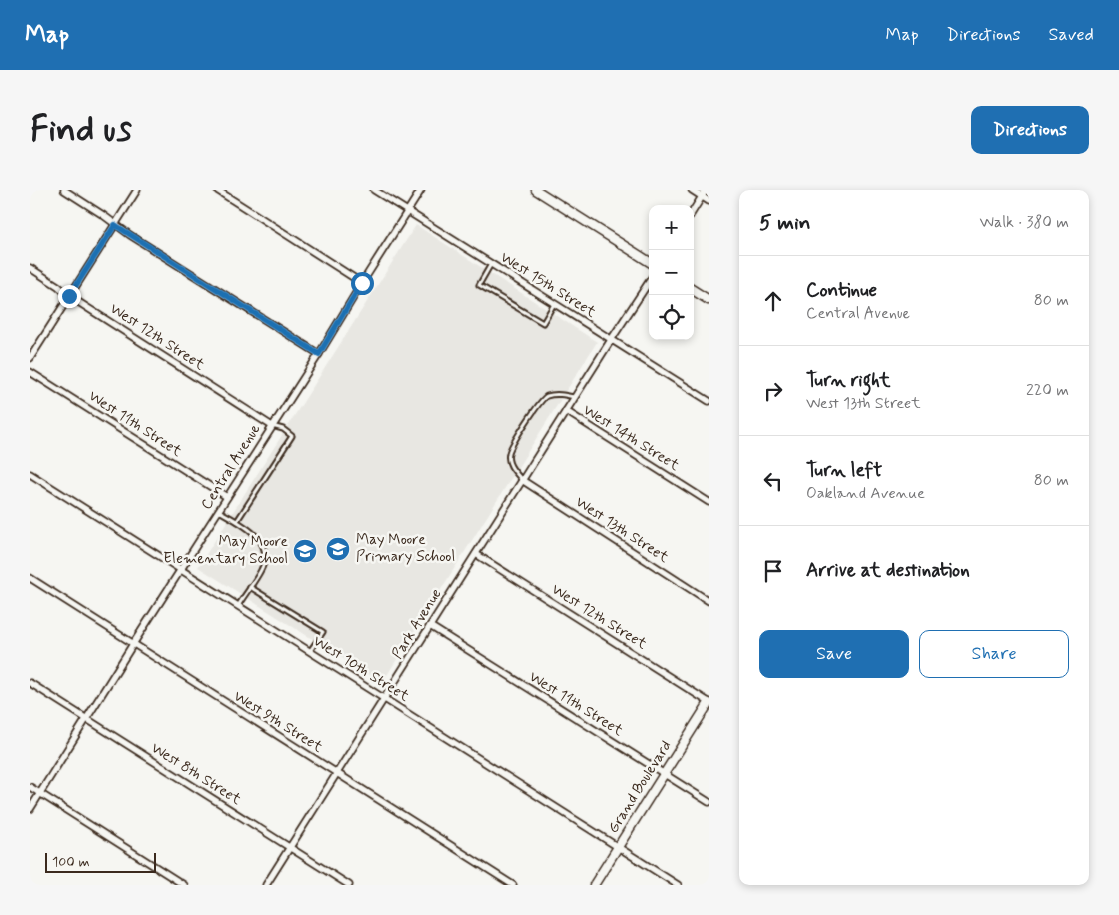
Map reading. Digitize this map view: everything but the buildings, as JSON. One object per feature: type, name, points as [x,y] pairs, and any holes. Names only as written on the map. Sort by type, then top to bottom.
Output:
[{"type":"street","points":[[64,190],[115,225],[319,354]]},
{"type":"street","points":[[30,358],[137,190]]},
{"type":"street","points":[[217,190],[362,283]]},
{"type":"street","name":"West 15th Street","points":[[374,190],[709,402]]},
{"type":"street","name":"Central Avenue","points":[[30,809],[421,190]]},
{"type":"street","points":[[536,190],[649,261]]},
{"type":"street","points":[[692,190],[709,201]]},
{"type":"street","points":[[694,209],[706,190]]},
{"type":"street","name":"West 12th Street","points":[[30,268],[58,286],[69,296],[272,426]]},
{"type":"street","name":"Park Avenue","points":[[266,885],[649,282]]},
{"type":"street","points":[[694,291],[709,300]]},
{"type":"street","name":"West 11th Street","points":[[30,372],[227,497]]},
{"type":"street","name":"West 14th Street","points":[[566,411],[709,502]]},
{"type":"street","name":"West 10th Street","points":[[30,474],[678,885]]},
{"type":"street","name":"West 13th Street","points":[[522,480],[709,601]]},
{"type":"street","name":"West 12th Street","points":[[476,554],[709,703]]},
{"type":"street","name":"West 9th Street","points":[[30,578],[513,885]]},
{"type":"street","name":"West 11th Street","points":[[430,626],[709,802]]},
{"type":"street","name":"West 8th Street","points":[[30,683],[349,885]]},
{"type":"street","name":"Grand Boulevard","points":[[594,885],[709,703]]},
{"type":"street","points":[[30,787],[184,885]]},
{"type":"lane","points":[[491,264],[479,285],[543,323],[554,304]]},
{"type":"lane","points":[[522,480],[514,472],[508,453],[535,410],[545,397],[558,394],[575,397]]},
{"type":"lane","points":[[238,521],[292,436],[284,429],[272,426]]},
{"type":"lane","points":[[219,510],[254,533],[263,544],[265,558],[262,569],[238,606]]},
{"type":"lane","points":[[250,587],[323,632],[310,651]]},
{"type":"shaded area","points":[[416,225],[597,342],[382,683],[198,567]]},
{"type":"place","name":"May Moore Primary School","points":[[338,549]]},
{"type":"place","name":"May Moore Elementary School","points":[[305,551]]},
{"type":"route","points":[[69,296],[115,225],[319,354],[362,283]]}]
